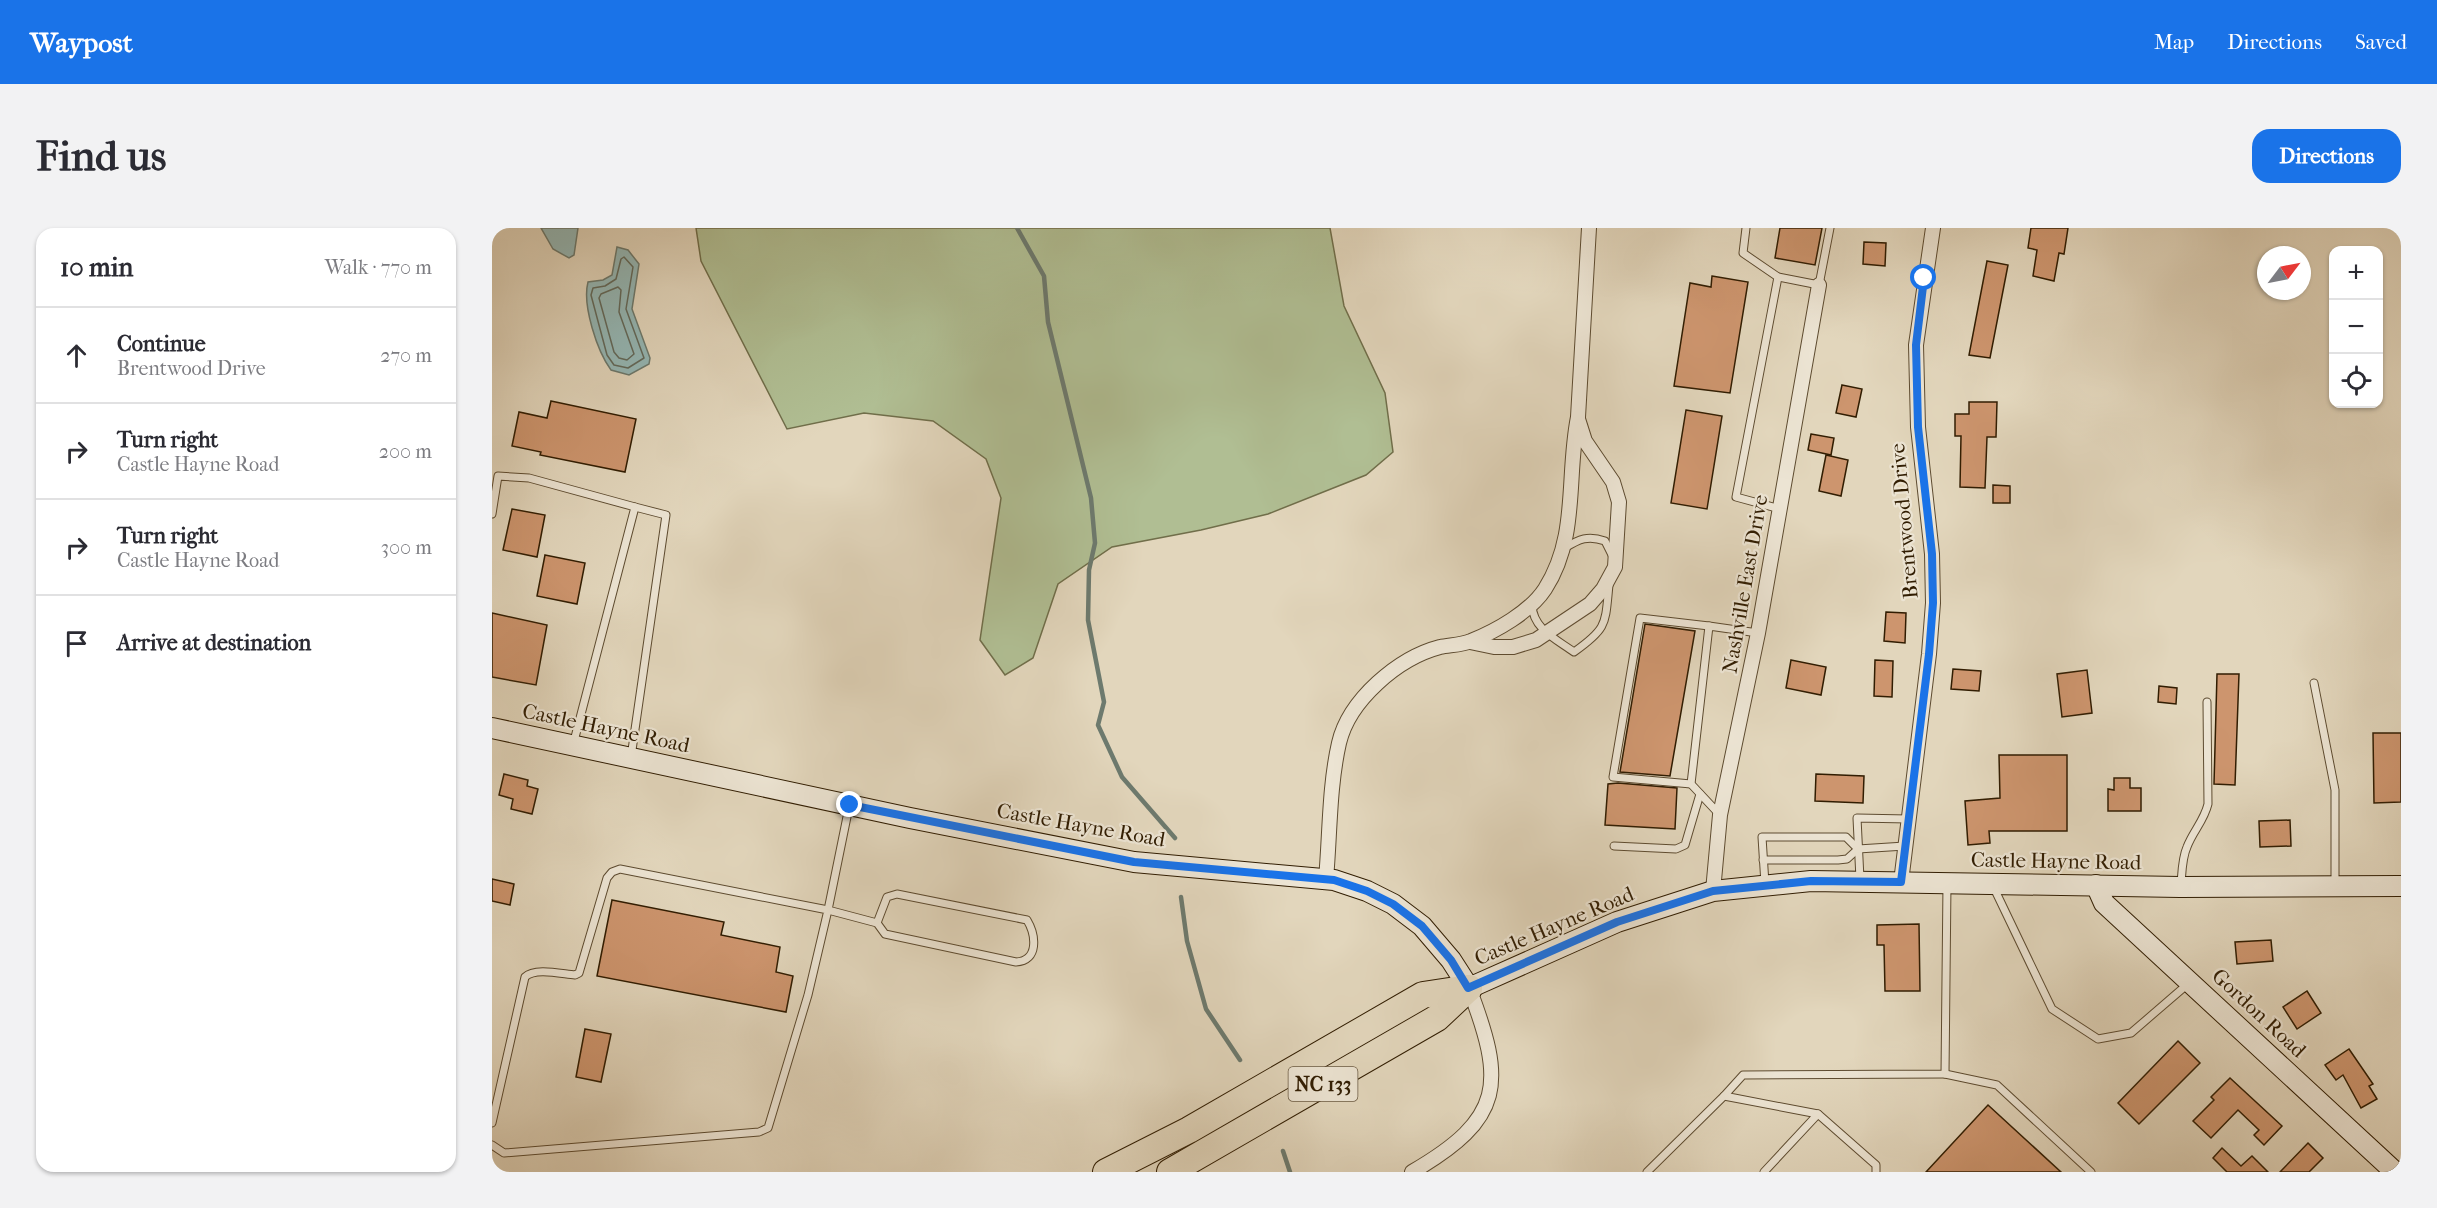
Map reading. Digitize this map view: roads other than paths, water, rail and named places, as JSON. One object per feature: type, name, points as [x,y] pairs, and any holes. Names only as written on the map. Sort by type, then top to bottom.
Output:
[{"type":"highway","name":"NC 133","points":[[1106,1172],[1189,1130],[1424,995],[1468,988]]},
{"type":"highway","name":"NC 133","points":[[1170,1172],[1437,1018],[1468,988]]},
{"type":"highway","points":[[1124,1172],[1189,1130]]},
{"type":"main road","name":"Castle Hayne Road","points":[[492,728],[850,805],[1134,862],[1326,879],[1367,891],[1385,900],[1422,926],[1451,960],[1468,988],[1617,922],[1713,891],[1811,881],[2181,887],[2401,886]]},
{"type":"main road","name":"Gordon Road","points":[[2096,885],[2104,903],[2395,1172]]},
{"type":"street","points":[[1326,879],[1333,782],[1339,742],[1350,717],[1378,682],[1404,662],[1438,648],[1470,642],[1504,624],[1532,602],[1544,591],[1564,548],[1568,532],[1574,438],[1578,417],[1589,228]]},
{"type":"street","name":"Brentwood Drive","points":[[1901,882],[1929,654],[1933,603],[1932,554],[1918,427],[1916,345],[1933,228]]},
{"type":"street","name":"Nashville East Drive","points":[[1713,891],[1720,815],[1758,633],[1819,285]]},
{"type":"street","points":[[1470,642],[1494,647],[1513,647],[1536,640],[1590,604],[1612,571],[1619,502],[1613,482],[1585,441],[1578,417]]},
{"type":"street","points":[[1412,1172],[1451,1148],[1471,1131],[1484,1109],[1493,1071],[1490,1046],[1468,988]]},
{"type":"lane","points":[[1746,228],[1743,253],[1778,277],[1819,285],[1830,228]]},
{"type":"lane","points":[[1778,277],[1736,497],[1780,509]]},
{"type":"lane","points":[[492,514],[498,476],[529,478],[666,515],[631,758]]},
{"type":"lane","points":[[573,745],[635,507]]},
{"type":"lane","points":[[1532,602],[1533,616],[1538,624],[1574,652],[1595,637],[1605,625],[1612,571],[1610,549],[1605,541],[1593,537],[1580,538],[1564,548]]},
{"type":"lane","points":[[1720,815],[1691,784],[1613,777],[1640,618],[1758,633]]},
{"type":"lane","points":[[1691,784],[1709,626]]},
{"type":"lane","points":[[2314,682],[2335,790],[2335,886]]},
{"type":"lane","points":[[2181,887],[2183,856],[2187,844],[2205,818],[2208,804],[2207,702]]},
{"type":"lane","points":[[1614,846],[1676,849],[1685,845],[1700,794]]},
{"type":"lane","points":[[492,1145],[504,1154],[759,1132],[768,1128],[808,995],[850,805]]},
{"type":"lane","points":[[1860,882],[1857,818],[1908,819]]},
{"type":"lane","points":[[1765,886],[1762,837],[1846,837],[1858,849]]},
{"type":"lane","points":[[1763,860],[1847,859],[1858,849],[1905,846]]},
{"type":"lane","points":[[492,1123],[525,977],[536,972],[575,975],[579,972],[607,878],[612,872],[620,869],[828,910],[877,923],[885,934],[1016,962],[1027,958],[1034,948],[1035,940],[1027,920],[897,894],[887,897],[877,923]]},
{"type":"lane","points":[[1945,1074],[1947,883]]},
{"type":"lane","points":[[1992,884],[2052,1009],[2098,1039],[2131,1033],[2190,982]]},
{"type":"lane","points":[[1647,1172],[1743,1075],[1945,1074],[1996,1085],[2091,1172]]},
{"type":"lane","points":[[1724,1096],[1818,1114],[1876,1165],[1876,1172]]},
{"type":"lane","points":[[1764,1172],[1818,1114]]},
{"type":"water","points":[[541,228],[578,228],[574,255],[569,258],[553,249]]},
{"type":"water","points":[[617,247],[628,250],[639,264],[632,309],[650,358],[649,364],[629,375],[611,370],[606,362],[592,328],[587,303],[588,282],[603,280],[612,275]]},
{"type":"waterway","points":[[1017,228],[1044,276],[1048,322],[1091,498],[1095,543],[1089,570],[1088,620],[1104,702],[1098,725],[1122,777],[1175,838]]},
{"type":"waterway","points":[[1181,897],[1187,941],[1206,1009],[1240,1060]]},
{"type":"waterway","points":[[1283,1151],[1290,1172]]}]
